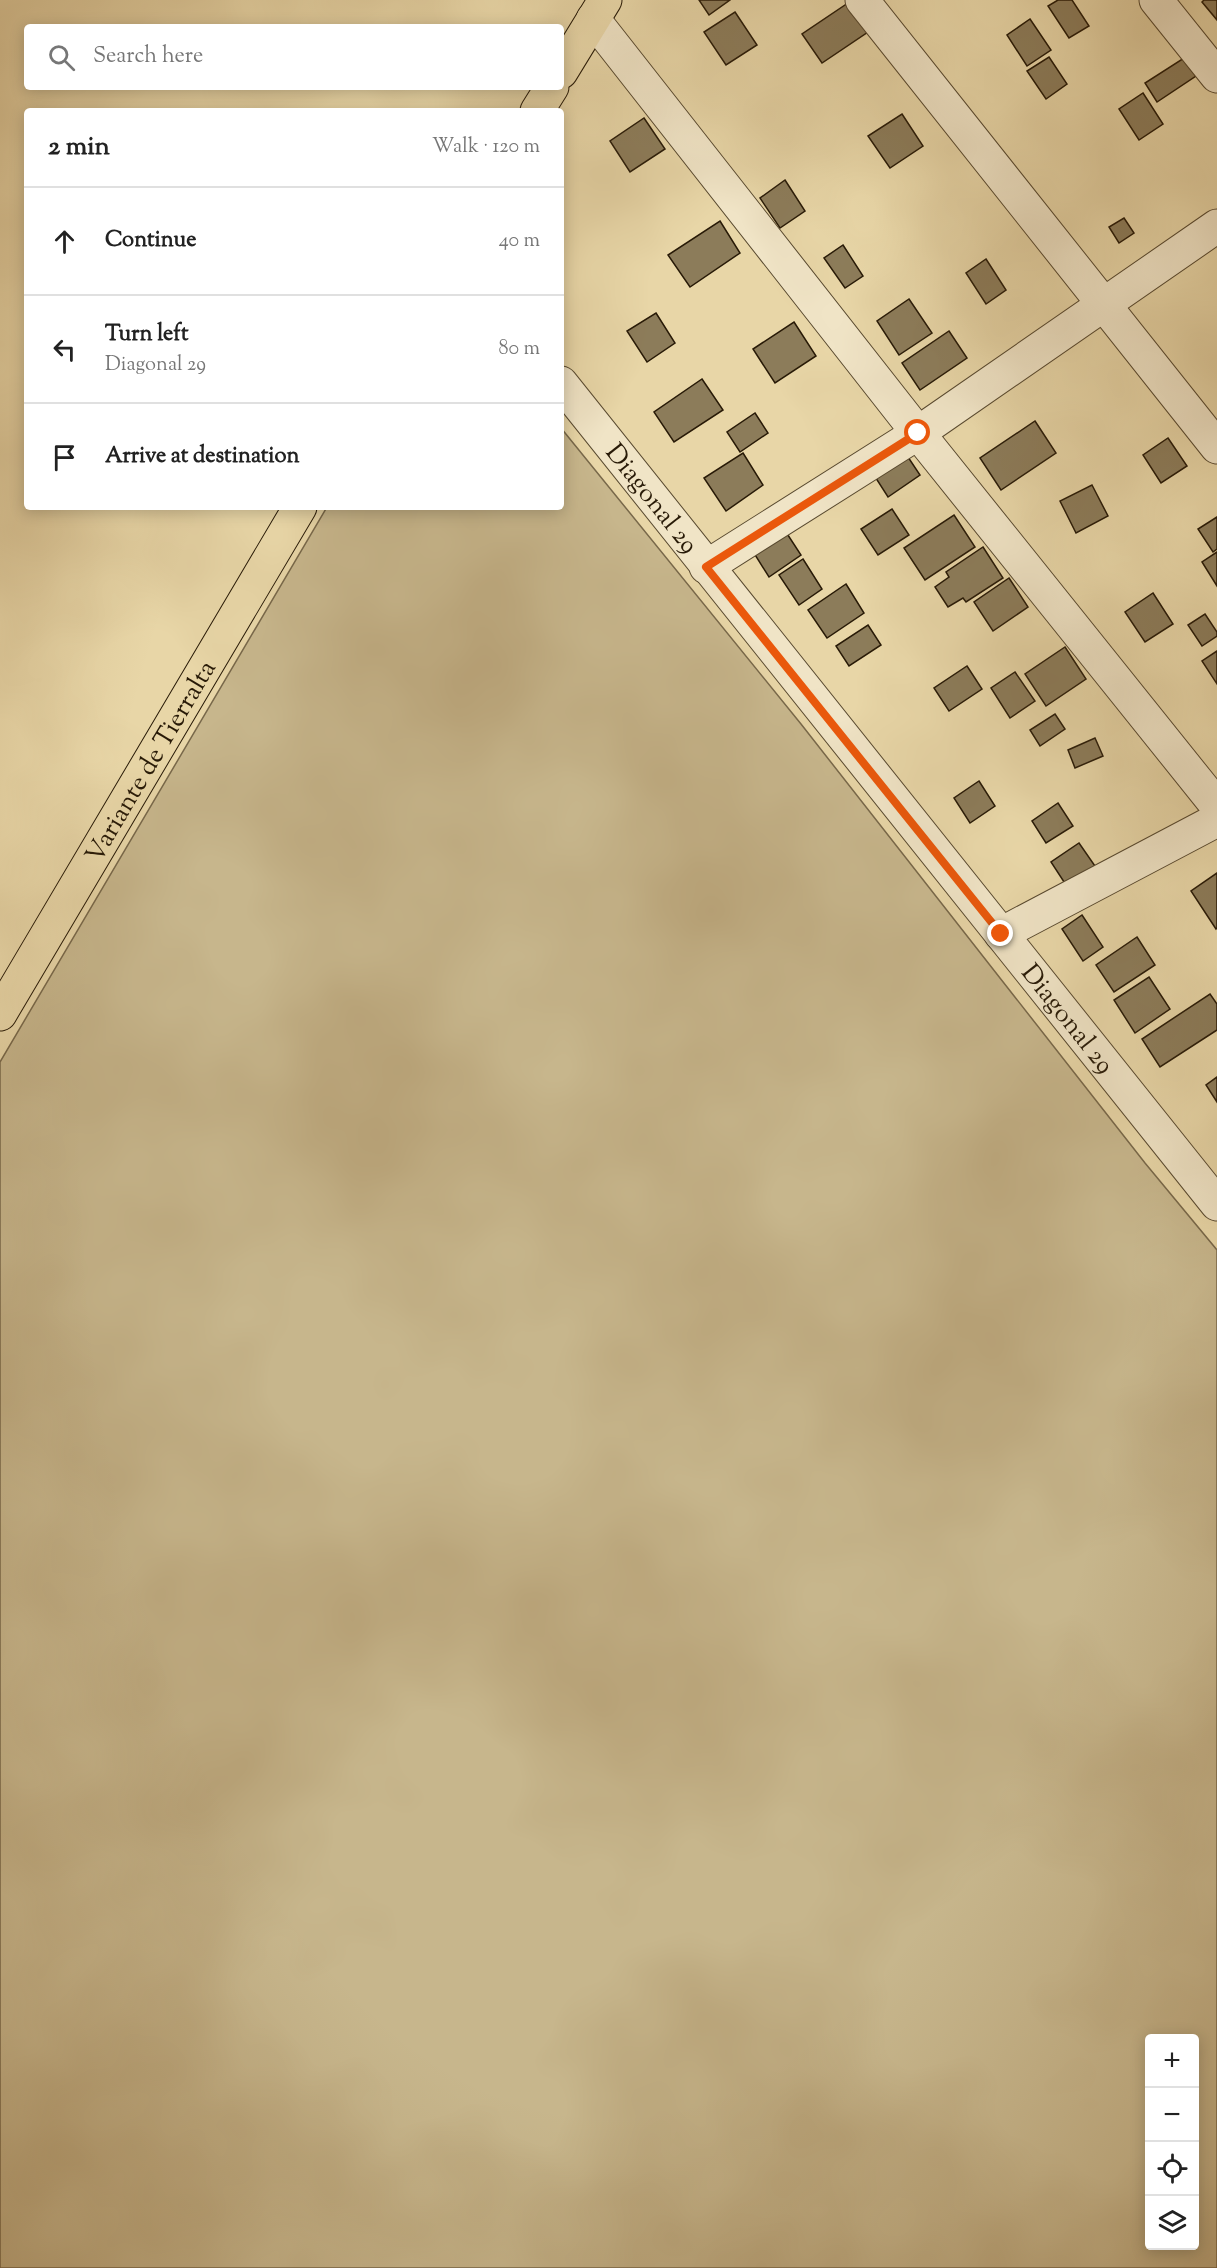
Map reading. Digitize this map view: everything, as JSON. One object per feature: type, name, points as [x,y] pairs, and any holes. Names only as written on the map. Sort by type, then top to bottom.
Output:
[{"type":"main road","points":[[564,67],[599,10]]},
{"type":"main road","points":[[539,108],[550,90]]},
{"type":"main road","name":"Variante de Tierralta","points":[[0,1014],[298,510]]},
{"type":"street","points":[[862,0],[1217,447]]},
{"type":"street","points":[[1156,0],[1217,76]]},
{"type":"street","points":[[599,10],[918,433],[1217,806]]},
{"type":"street","points":[[706,567],[918,433],[1217,226]]},
{"type":"street","name":"Diagonal 29","points":[[564,387],[1217,1204]]},
{"type":"street","points":[[1001,934],[1217,820]]},
{"type":"shaded area","points":[[564,432],[801,724],[1145,1163],[1217,1250],[1217,2268],[0,2268],[0,1062],[325,510],[564,510]]},
{"type":"building","points":[[699,0],[730,0],[709,15]]},
{"type":"building","points":[[1058,0],[1072,0],[1089,26],[1069,38],[1048,6]]},
{"type":"building","points":[[1217,0],[1217,20],[1202,2]]},
{"type":"building","points":[[848,3],[868,32],[822,63],[802,34]]},
{"type":"building","points":[[735,12],[757,45],[726,65],[704,32]]},
{"type":"building","points":[[1030,19],[1051,50],[1027,66],[1007,35]]},
{"type":"building","points":[[1049,57],[1067,84],[1046,99],[1027,71]]},
{"type":"building","points":[[1184,58],[1196,76],[1157,102],[1145,83]]},
{"type":"building","points":[[1143,93],[1163,124],[1139,140],[1119,109]]},
{"type":"building","points":[[902,114],[923,146],[890,168],[868,136]]},
{"type":"building","points":[[644,118],[665,149],[630,172],[610,141]]},
{"type":"building","points":[[785,180],[805,211],[780,228],[760,198]]},
{"type":"building","points":[[1124,218],[1134,233],[1119,243],[1109,227]]},
{"type":"building","points":[[720,221],[740,253],[690,287],[668,255]]},
{"type":"building","points":[[843,245],[863,276],[845,288],[824,258]]},
{"type":"building","points":[[986,259],[1006,290],[986,304],[966,273]]},
{"type":"building","points":[[909,299],[932,333],[899,355],[877,321]]},
{"type":"building","points":[[656,313],[675,343],[647,362],[627,331]]},
{"type":"building","points":[[794,322],[816,356],[775,383],[753,349]]},
{"type":"building","points":[[949,331],[967,358],[920,390],[902,363]]},
{"type":"building","points":[[702,379],[723,410],[674,442],[654,412]]},
{"type":"building","points":[[755,413],[768,433],[740,452],[727,432]]},
{"type":"building","points":[[1035,421],[1056,453],[1001,490],[980,458]]},
{"type":"building","points":[[1168,438],[1187,466],[1161,483],[1143,455]]},
{"type":"building","points":[[904,451],[920,475],[888,497],[872,472]]},
{"type":"building","points":[[743,453],[763,485],[726,511],[704,478]]},
{"type":"building","points":[[1092,485],[1108,516],[1076,533],[1060,501]]},
{"type":"building","points":[[892,509],[909,535],[878,555],[861,529]]},
{"type":"building","points":[[954,515],[975,547],[925,580],[904,548]]},
{"type":"building","points":[[1217,517],[1217,549],[1213,552],[1198,529]]},
{"type":"building","points":[[784,529],[801,555],[769,577],[752,550]]},
{"type":"building","points":[[983,547],[1003,578],[966,602],[963,598],[948,607],[935,587],[949,577],[946,572]]},
{"type":"building","points":[[1217,552],[1217,586],[1202,562]]},
{"type":"building","points":[[803,559],[822,589],[799,605],[779,575]]},
{"type":"building","points":[[1009,578],[1028,607],[993,631],[974,602]]},
{"type":"building","points":[[846,584],[864,613],[827,638],[808,610]]},
{"type":"building","points":[[1153,593],[1173,624],[1145,642],[1125,612]]},
{"type":"building","points":[[1205,614],[1217,632],[1217,636],[1202,646],[1188,625]]},
{"type":"building","points":[[868,625],[881,645],[849,666],[836,646]]},
{"type":"building","points":[[1065,647],[1086,679],[1046,706],[1025,674]]},
{"type":"building","points":[[1217,651],[1217,684],[1202,661]]},
{"type":"building","points":[[967,666],[982,689],[949,711],[934,688]]},
{"type":"building","points":[[1015,672],[1035,701],[1010,718],[991,688]]},
{"type":"building","points":[[1055,714],[1065,729],[1040,746],[1030,730]]},
{"type":"building","points":[[1095,738],[1103,756],[1075,768],[1068,750]]},
{"type":"building","points":[[979,781],[995,806],[970,823],[954,798]]},
{"type":"building","points":[[1058,803],[1073,826],[1046,843],[1032,821]]},
{"type":"building","points":[[1079,843],[1095,866],[1066,885],[1051,862]]},
{"type":"building","points":[[1217,873],[1217,928],[1216,929],[1191,891]]},
{"type":"building","points":[[1082,915],[1103,947],[1083,961],[1062,929]]},
{"type":"building","points":[[1137,937],[1155,965],[1114,992],[1096,965]]},
{"type":"building","points":[[1149,977],[1170,1009],[1135,1033],[1114,1000]]},
{"type":"building","points":[[1210,994],[1217,1004],[1217,1030],[1160,1067],[1142,1039]]},
{"type":"building","points":[[1217,1077],[1217,1102],[1206,1085]]},
{"type":"route","points":[[918,433],[706,567],[1001,934]]}]
